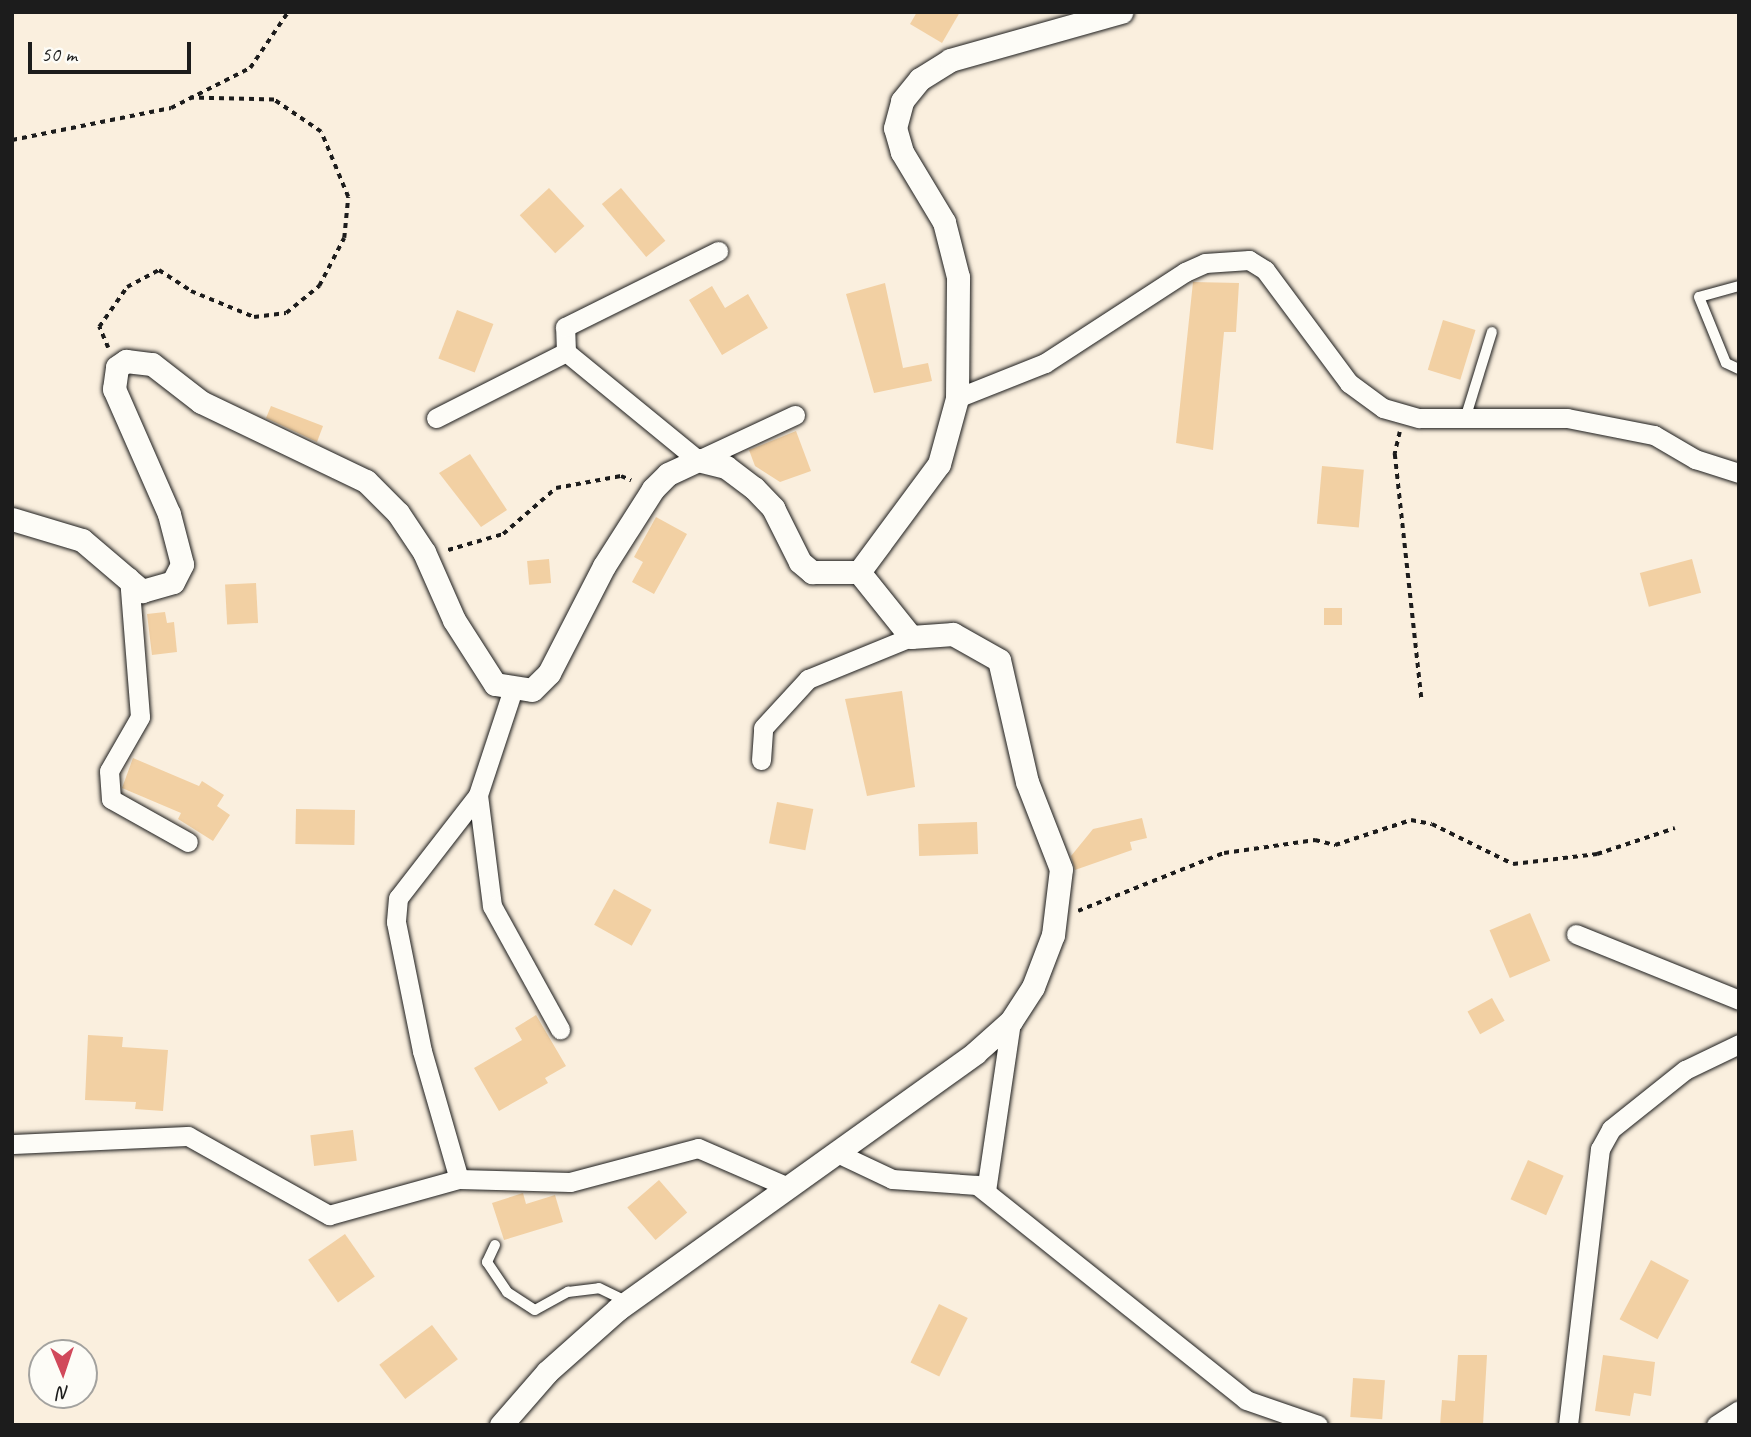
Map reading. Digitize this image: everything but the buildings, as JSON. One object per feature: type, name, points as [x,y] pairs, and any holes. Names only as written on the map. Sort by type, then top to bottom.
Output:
[{"type":"street","points":[[859,572],[939,464],[957,398],[958,277],[944,222],[902,152],[895,128],[901,101],[920,79],[950,60],[1121,12]]},
{"type":"street","points":[[718,251],[565,327],[566,352],[698,460],[726,467],[754,488],[773,508],[800,562],[812,572],[859,572]]},
{"type":"street","points":[[957,398],[1045,363],[1185,272],[1229,259],[1250,260],[1265,270],[1349,383],[1404,416],[1465,419],[1567,418],[1654,435],[1695,459],[1739,473]]},
{"type":"street","points":[[436,418],[566,352]]},
{"type":"street","points":[[12,519],[82,540],[129,577],[142,591],[158,590],[173,582],[182,564],[169,514],[114,388],[117,367],[126,361],[152,364],[201,402],[366,481],[398,513],[424,552],[482,667],[495,684],[532,690],[549,673],[604,566],[653,489],[668,474],[795,415]]},
{"type":"street","points":[[859,572],[911,637]]},
{"type":"street","points":[[129,577],[140,717],[109,771],[111,799],[188,842]]},
{"type":"street","points":[[501,1425],[547,1372],[628,1302],[975,1053],[1011,1021],[1033,987],[1058,913],[1061,869],[1027,782],[999,660],[953,634],[911,637],[808,679],[763,728],[761,760]]},
{"type":"street","points":[[459,1180],[422,1051],[396,922],[398,898],[478,795],[513,689]]},
{"type":"street","points":[[478,795],[492,906],[560,1029]]},
{"type":"street","points":[[1576,934],[1739,1000]]},
{"type":"street","points":[[986,1191],[1011,1021]]},
{"type":"street","points":[[1568,1425],[1600,1149],[1611,1129],[1685,1070],[1739,1044]]},
{"type":"street","points":[[12,1144],[188,1136],[329,1215],[459,1180],[570,1182],[698,1148],[788,1187]]},
{"type":"street","points":[[835,1152],[892,1179],[977,1185],[1245,1400],[1318,1425]]},
{"type":"street","points":[[1716,1425],[1739,1410]]},
{"type":"lane","points":[[1739,286],[1699,297],[1726,363],[1739,369]]},
{"type":"lane","points":[[1465,419],[1492,332]]},
{"type":"lane","points":[[495,1245],[486,1262],[507,1292],[535,1310],[568,1293],[599,1288],[628,1302]]},
{"type":"path","points":[[12,139],[171,108],[250,68],[288,12]]},
{"type":"path","points":[[117,367],[99,327],[127,287],[159,270],[191,292],[254,317],[286,313],[319,286],[344,238],[348,197],[321,132],[274,100],[190,98]]},
{"type":"path","points":[[1404,416],[1395,454],[1422,701]]},
{"type":"path","points":[[424,552],[464,549],[503,534],[556,488],[621,476],[653,489]]},
{"type":"path","points":[[1058,913],[1087,910],[1224,853],[1314,840],[1335,845],[1411,820],[1432,824],[1513,864],[1597,854],[1675,828]]}]
